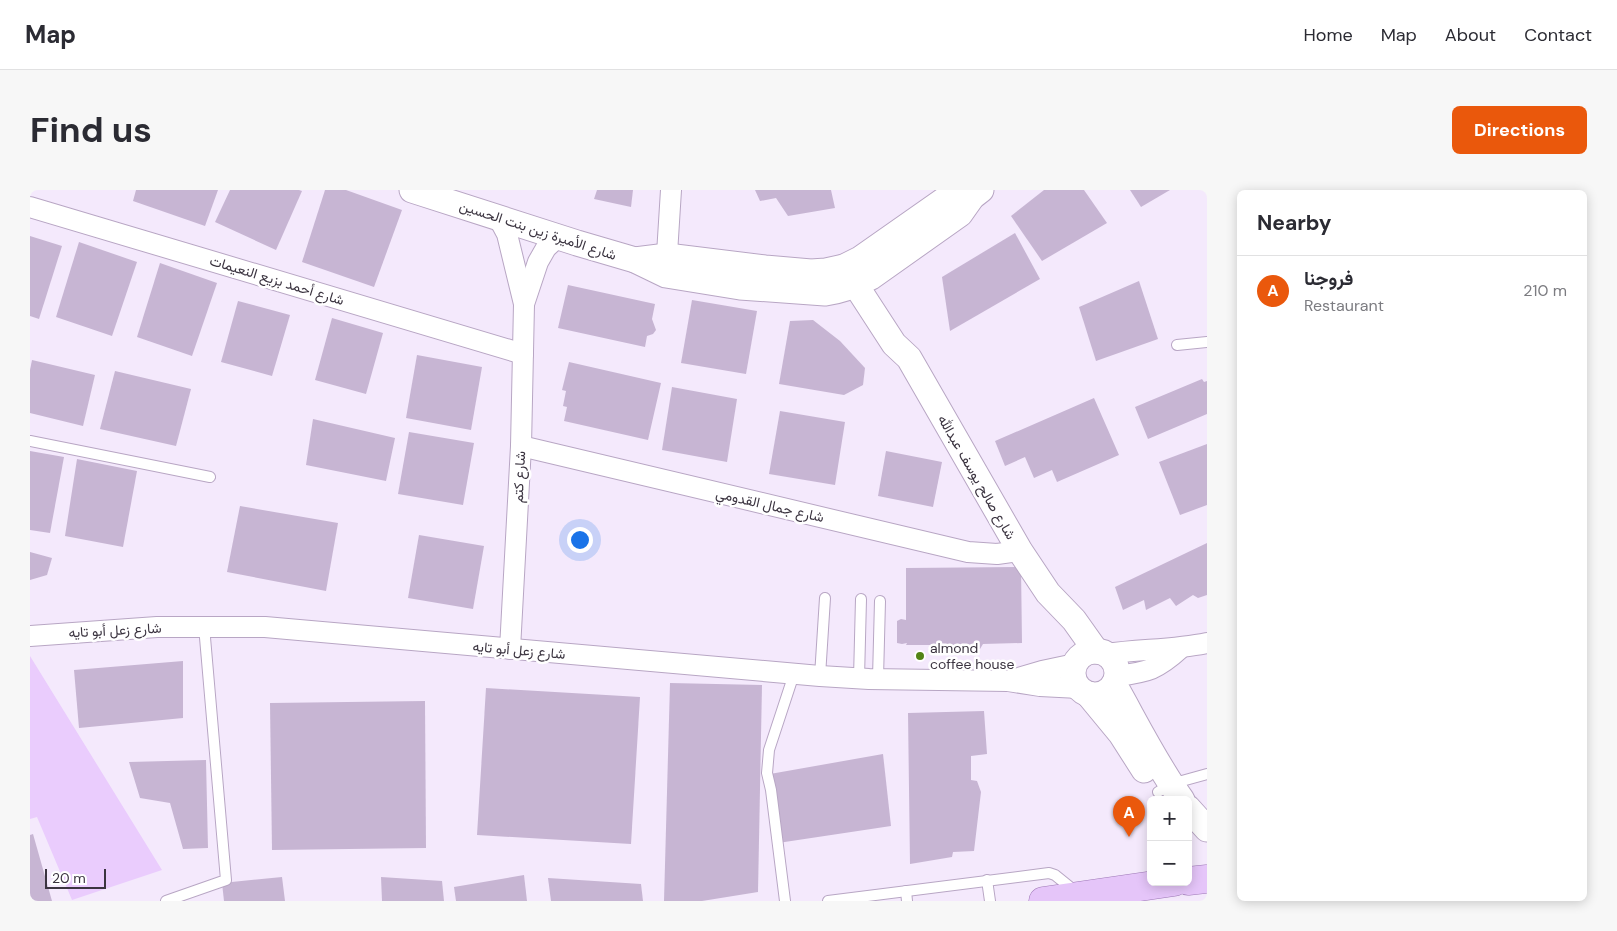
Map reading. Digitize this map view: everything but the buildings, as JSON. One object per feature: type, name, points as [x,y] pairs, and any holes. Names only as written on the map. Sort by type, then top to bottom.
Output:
[{"type":"main road","points":[[1192,881],[1207,879]]},
{"type":"main road","points":[[1043,901],[1148,886]]},
{"type":"street","name":"شارع الأميرة زين بنت الحسين","points":[[412,190],[635,260],[666,266],[811,272],[857,272],[960,214],[976,193]]},
{"type":"street","points":[[666,266],[672,190]]},
{"type":"street","name":"شارع أحمد بزيع النعيمات","points":[[30,207],[523,354]]},
{"type":"street","name":"شارع كتم","points":[[498,217],[507,234],[524,304],[521,446],[510,650]]},
{"type":"street","name":"شارع كتم","points":[[524,304],[538,262],[546,248],[558,237]]},
{"type":"street","name":"شارع صالح يوسف عبدالله","points":[[857,272],[894,344],[909,358],[1020,551],[1089,658]]},
{"type":"street","name":"شارع جمال القدومي","points":[[521,446],[968,552],[997,554],[1020,551]]},
{"type":"street","name":"شارع زعل أبو تايه","points":[[30,636],[157,626],[266,627],[794,674],[868,678],[1008,681],[1084,691]]},
{"type":"street","name":"شارع زعل أبو تايه","points":[[1008,681],[1089,658],[1138,650],[1181,648],[1207,643]]},
{"type":"street","points":[[1084,691],[1098,695],[1107,691],[1115,680],[1142,673],[1162,665],[1181,648]]},
{"type":"street","points":[[1089,658],[1115,664],[1115,680],[1169,794],[1074,680],[1073,672],[1089,658]]},
{"type":"street","points":[[1192,812],[1207,829]]},
{"type":"lane","points":[[1177,345],[1207,342]]},
{"type":"lane","points":[[30,441],[210,477]]},
{"type":"lane","points":[[820,676],[825,598]]},
{"type":"lane","points":[[861,599],[868,678]]},
{"type":"lane","points":[[868,678],[880,601]]},
{"type":"lane","points":[[166,901],[226,880],[204,626]]},
{"type":"lane","points":[[785,901],[768,773],[769,750],[794,674]]},
{"type":"lane","points":[[1169,794],[1207,774]]},
{"type":"lane","points":[[828,901],[906,896],[987,880],[1049,873],[1055,875],[1080,896]]},
{"type":"lane","points":[[987,880],[990,901]]},
{"type":"shaded area","points":[[30,656],[162,870],[72,900],[37,817],[30,819]]},
{"type":"place","name":"almond coffee house","points":[[920,656]]},
{"type":"place","name":"فروجنا","points":[[1129,837]]}]
